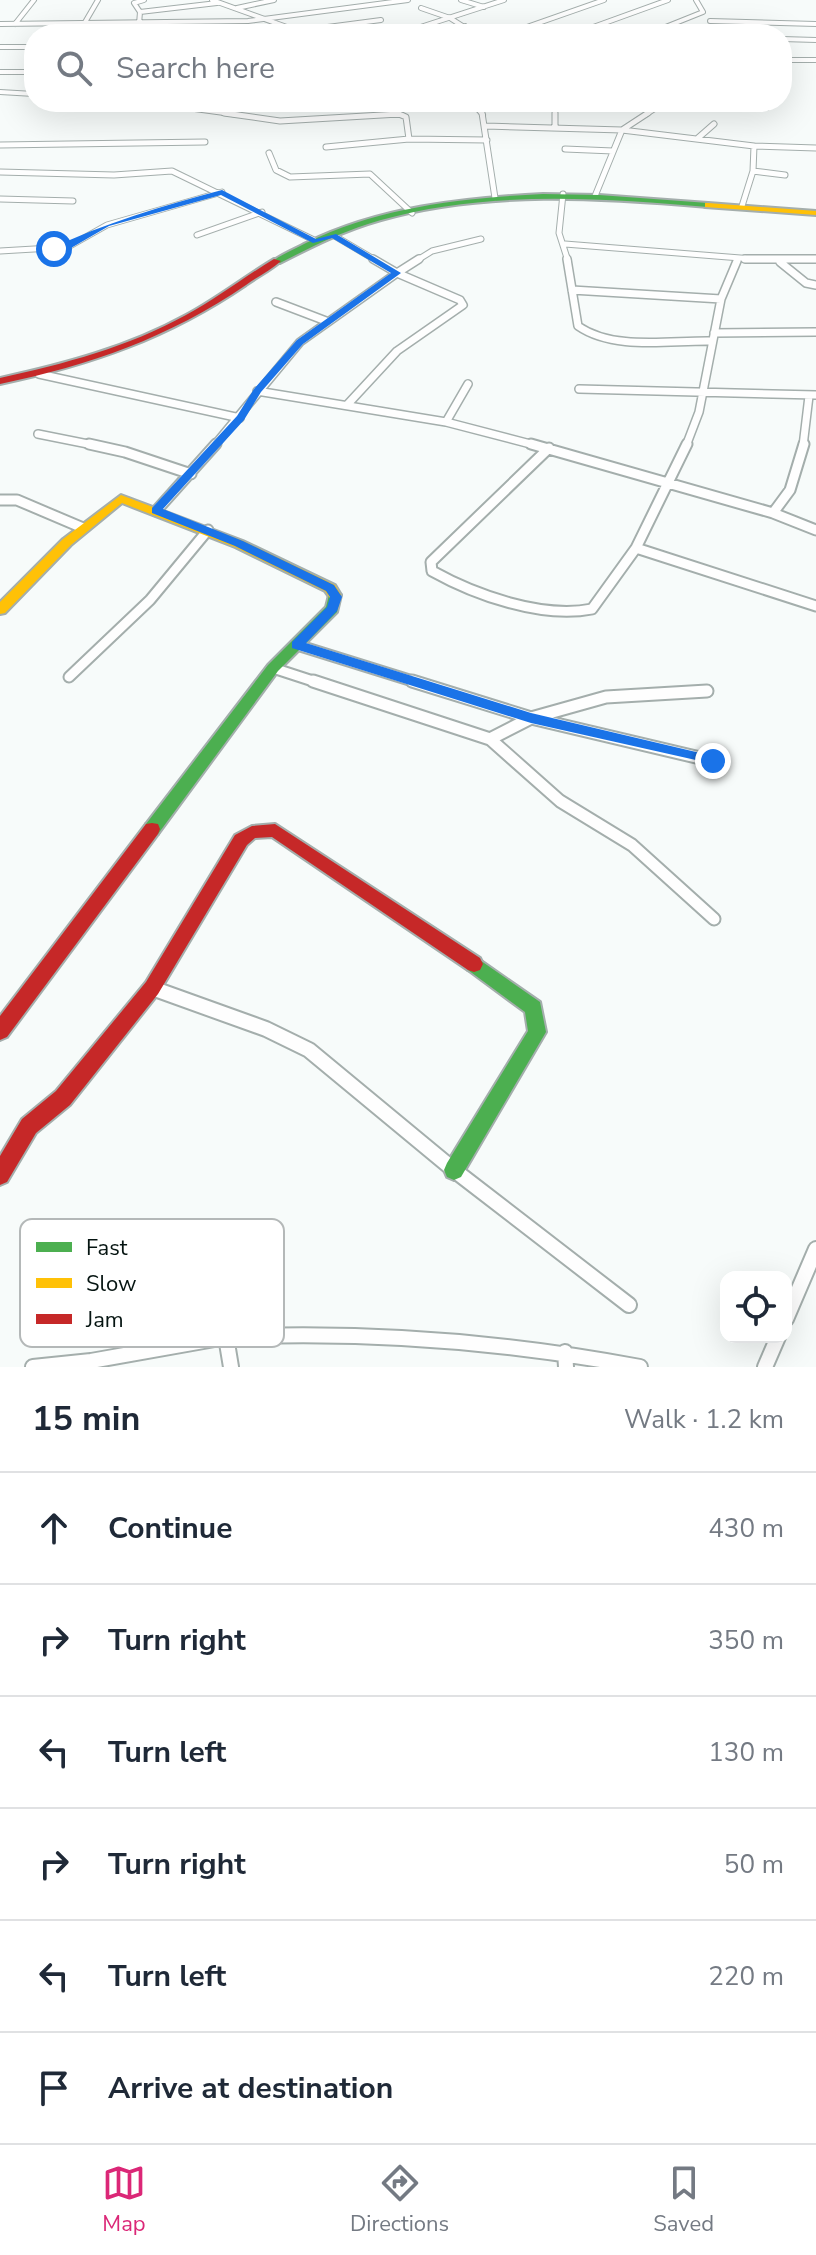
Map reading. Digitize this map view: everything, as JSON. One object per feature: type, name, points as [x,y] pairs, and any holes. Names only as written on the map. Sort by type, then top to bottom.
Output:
[{"type":"street","points":[[15,24],[34,0]]},
{"type":"street","points":[[84,24],[98,0]]},
{"type":"street","points":[[139,24],[140,12],[134,3],[144,0]]},
{"type":"street","points":[[212,0],[274,24]]},
{"type":"street","points":[[235,8],[274,0]]},
{"type":"street","points":[[0,24],[262,20],[408,0]]},
{"type":"street","points":[[461,0],[484,7]]},
{"type":"street","points":[[431,24],[504,0]]},
{"type":"street","points":[[579,0],[588,5]]},
{"type":"street","points":[[535,24],[604,0]]},
{"type":"street","points":[[602,24],[668,0]]},
{"type":"street","points":[[696,0],[712,24]]},
{"type":"street","points":[[140,12],[219,2]]},
{"type":"street","points":[[421,8],[461,24]]},
{"type":"street","points":[[673,24],[703,12]]},
{"type":"street","points":[[350,24],[381,20]]},
{"type":"street","points":[[710,21],[816,24]]},
{"type":"street","points":[[792,39],[816,40]]},
{"type":"street","points":[[0,47],[24,47]]},
{"type":"street","points":[[792,60],[816,60]]},
{"type":"street","points":[[0,72],[24,72]]},
{"type":"street","points":[[0,92],[24,93]]},
{"type":"street","points":[[215,112],[280,121],[399,114],[407,120],[409,139]]},
{"type":"street","points":[[482,112],[495,198]]},
{"type":"street","points":[[555,112],[555,127]]},
{"type":"street","points":[[595,196],[622,130],[650,112]]},
{"type":"street","points":[[698,138],[714,124]]},
{"type":"street","points":[[486,126],[622,130],[754,146],[816,148]]},
{"type":"street","points":[[326,147],[409,139],[487,140]]},
{"type":"street","points":[[0,145],[107,147],[205,142]]},
{"type":"street","points":[[742,206],[753,171],[754,146]]},
{"type":"street","points":[[565,149],[613,151]]},
{"type":"street","points":[[269,153],[276,170],[290,177],[370,174],[412,213]]},
{"type":"street","points":[[0,172],[119,175],[168,170],[222,192],[316,241]]},
{"type":"street","points":[[753,171],[785,175]]},
{"type":"street","points":[[0,251],[68,247],[107,225],[222,192]]},
{"type":"street","points":[[563,194],[559,233],[565,244],[578,326],[595,337],[713,337],[816,332]]},
{"type":"street","points":[[0,381],[39,374],[168,327],[211,304],[257,272],[316,241],[412,213],[495,198],[563,194],[742,206],[812,215]]},
{"type":"street","points":[[0,199],[73,201]]},
{"type":"street","points":[[197,235],[262,212]]},
{"type":"street","points":[[333,235],[397,273],[460,300],[463,305],[397,351],[347,405]]},
{"type":"street","points":[[156,511],[240,418],[257,391],[300,342],[326,321],[432,251],[481,239]]},
{"type":"street","points":[[565,244],[602,245],[737,261],[816,259]]},
{"type":"street","points":[[549,448],[431,562],[432,571],[485,592],[580,614],[592,609],[636,548],[689,441],[703,390],[721,299],[737,261]]},
{"type":"street","points":[[780,262],[806,283],[816,285]]},
{"type":"street","points":[[572,290],[721,299]]},
{"type":"street","points":[[276,302],[326,321]]},
{"type":"street","points":[[39,374],[240,418]]},
{"type":"street","points":[[446,422],[468,384]]},
{"type":"street","points":[[579,389],[703,390],[812,396],[804,443],[781,506],[773,513]]},
{"type":"street","points":[[257,391],[446,422],[668,481],[773,513],[816,530]]},
{"type":"street","points":[[38,434],[125,452],[191,474]]},
{"type":"street","points":[[804,443],[816,446]]},
{"type":"street","points":[[0,610],[83,528],[121,498],[208,530],[315,580],[334,593],[332,609],[273,668],[0,1031]]},
{"type":"street","points":[[0,500],[17,500],[83,528]]},
{"type":"street","points":[[69,677],[150,600],[208,530]]},
{"type":"street","points":[[636,548],[816,606]]},
{"type":"street","points":[[297,645],[531,718],[713,761]]},
{"type":"street","points":[[273,668],[490,739],[560,801],[632,845],[714,919]]},
{"type":"street","points":[[490,739],[531,718],[606,697],[707,691]]},
{"type":"street","points":[[0,1175],[29,1126],[63,1098],[152,988],[241,840],[252,832],[275,830],[444,942],[534,1008],[538,1019],[537,1032],[454,1170]]},
{"type":"street","points":[[152,988],[266,1029],[309,1050],[454,1170],[629,1305]]},
{"type":"street","points":[[792,1305],[816,1249]]},
{"type":"street","points":[[284,1334],[429,1335],[566,1359],[640,1367]]},
{"type":"street","points":[[765,1367],[775,1343]]},
{"type":"street","points":[[33,1367],[91,1361],[170,1347]]},
{"type":"street","points":[[228,1347],[231,1367]]},
{"type":"traffic: fast","points":[[277,261],[326,236],[378,218],[432,206],[487,199],[543,197],[599,197],[708,205]]},
{"type":"traffic: fast","points":[[152,829],[273,668],[332,609],[335,595]]},
{"type":"traffic: fast","points":[[454,1170],[537,1032],[534,1008],[474,964]]},
{"type":"traffic: slow","points":[[708,205],[816,213]]},
{"type":"traffic: slow","points":[[0,610],[67,542],[121,498],[239,544],[330,588],[335,595]]},
{"type":"traffic: jam","points":[[0,381],[72,364],[143,339],[199,311],[277,261]]},
{"type":"traffic: jam","points":[[0,1031],[152,829]]},
{"type":"traffic: jam","points":[[0,1175],[29,1126],[63,1098],[152,988],[241,840],[252,832],[275,830],[474,964]]},
{"type":"route","points":[[54,249],[68,247],[107,225],[222,192],[316,241],[333,235],[397,273],[300,342],[257,391],[240,418],[156,511],[208,530],[330,588],[336,597],[332,609],[297,645],[531,718],[713,761]]}]
